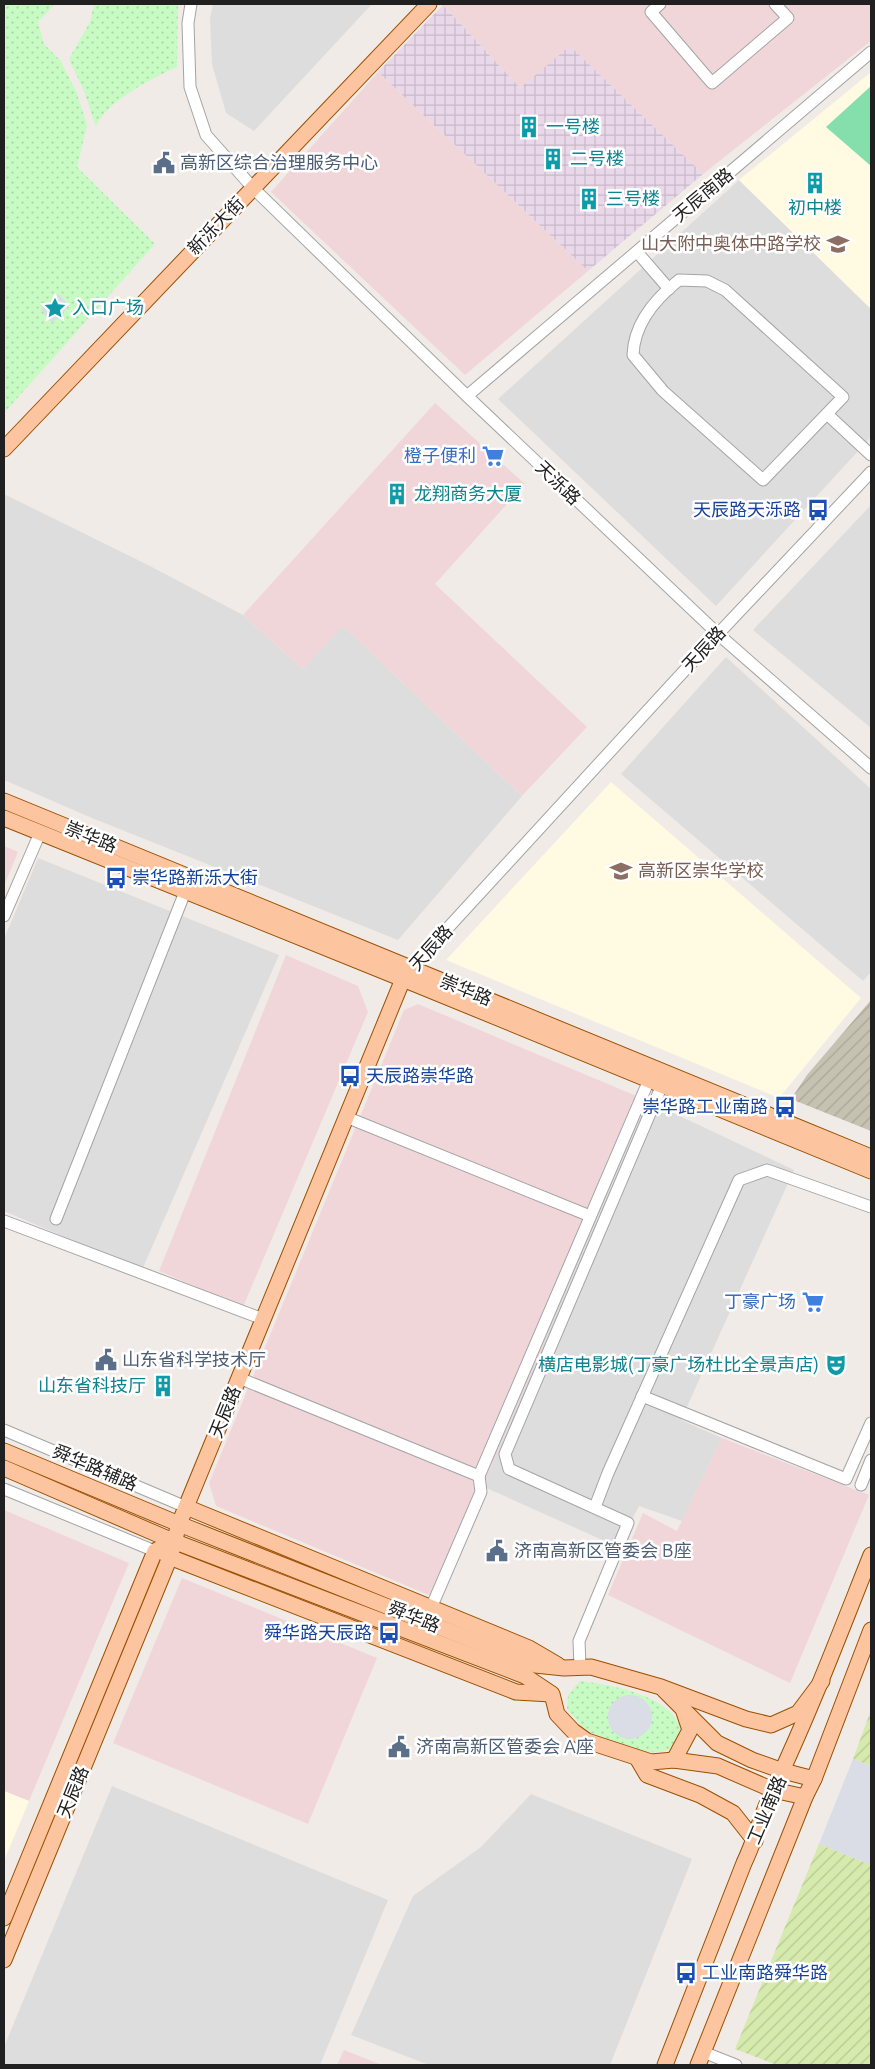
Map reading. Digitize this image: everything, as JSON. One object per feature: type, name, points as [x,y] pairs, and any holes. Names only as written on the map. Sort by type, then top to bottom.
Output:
[{"type":"main road","name":"新泺大街","points":[[4,449],[429,4]]},
{"type":"main road","name":"崇华路","points":[[4,801],[407,973],[655,1082],[871,1171]]},
{"type":"main road","name":"崇华路","points":[[4,818],[185,892],[407,973],[871,1156]]},
{"type":"main road","name":"天辰路","points":[[4,1918],[164,1554],[173,1541],[346,1117],[407,973]]},
{"type":"main road","name":"舜华路","points":[[4,1451],[179,1524],[535,1664],[564,1668],[591,1667],[661,1687],[746,1719],[772,1724],[798,1713],[822,1681]]},
{"type":"main road","name":"舜华路","points":[[4,1468],[173,1541],[525,1676],[552,1694]]},
{"type":"main road","points":[[186,1507],[529,1648],[564,1668],[552,1694],[557,1714],[573,1731],[587,1741],[651,1762],[674,1760],[718,1766],[773,1790],[805,1797]]},
{"type":"main road","name":"天辰路","points":[[4,1960],[164,1554]]},
{"type":"main road","points":[[164,1554],[516,1692],[552,1694]]},
{"type":"main road","name":"工业南路","points":[[665,2065],[773,1790],[822,1681],[871,1555]]},
{"type":"main road","name":"工业南路","points":[[701,2059],[805,1797],[814,1779],[871,1630]]},
{"type":"main road","points":[[661,1687],[717,1743],[752,1760],[814,1779]]},
{"type":"main road","points":[[674,1760],[690,1730],[684,1711]]},
{"type":"main road","points":[[637,1758],[647,1775],[700,1795],[733,1813],[754,1841]]},
{"type":"street","name":"天泺路","points":[[192,4],[188,23],[190,87],[206,135],[253,188],[467,396],[718,634],[871,768]]},
{"type":"street","points":[[660,4],[650,12],[712,83],[788,18],[775,4]]},
{"type":"street","name":"天辰南路","points":[[467,396],[871,52]]},
{"type":"street","points":[[636,252],[669,289]]},
{"type":"street","points":[[679,280],[707,281],[725,290],[843,398],[828,414],[763,480],[663,391],[633,355],[633,342],[650,308],[679,280]]},
{"type":"street","points":[[828,414],[871,455]]},
{"type":"street","name":"天辰路","points":[[407,973],[718,634],[871,472]]},
{"type":"street","points":[[4,916],[40,833]]},
{"type":"street","points":[[56,1219],[185,892]]},
{"type":"street","points":[[431,1608],[481,1492],[479,1476],[590,1216],[655,1082]]},
{"type":"street","points":[[580,1666],[579,1641],[628,1523],[509,1469],[505,1454],[655,1082]]},
{"type":"street","points":[[346,1117],[590,1216]]},
{"type":"street","points":[[595,1508],[608,1473],[739,1180],[767,1170],[869,1206],[871,1194]]},
{"type":"street","points":[[4,1221],[264,1319]]},
{"type":"street","points":[[239,1378],[479,1476]]},
{"type":"street","points":[[642,1396],[866,1487],[871,1460]]},
{"type":"street","points":[[846,1479],[871,1423]]},
{"type":"street","name":"舜华路辅路","points":[[4,1430],[186,1507]]},
{"type":"street","points":[[4,1489],[164,1554]]},
{"type":"street","points":[[701,2059],[736,2065]]},
{"type":"shaded area","points":[[213,4],[372,4],[254,131],[226,113],[212,64],[210,19]]},
{"type":"shaded area","points":[[871,4],[871,41],[703,174],[571,47],[520,88],[443,5]]},
{"type":"shaded area","points":[[443,5],[520,88],[570,46],[703,174],[588,271],[378,72]]},
{"type":"shaded area","points":[[378,72],[588,271],[465,375],[271,192]]},
{"type":"shaded area","name":"山大附中奥体中路学校","points":[[871,72],[871,309],[739,180]]},
{"type":"shaded area","points":[[739,180],[871,309],[871,437],[716,606],[498,399]]},
{"type":"shaded area","name":"入口广场","points":[[59,294],[69,306],[52,323],[41,310]]},
{"type":"shaded area","points":[[435,403],[525,484],[435,584],[587,727],[522,796],[343,626],[303,669],[243,615]]},
{"type":"shaded area","points":[[4,494],[150,566],[243,615],[303,669],[340,623],[522,796],[398,940],[92,818],[4,780]]},
{"type":"shaded area","points":[[871,505],[871,728],[753,630]]},
{"type":"shaded area","points":[[726,657],[871,789],[871,972],[863,981],[621,774]]},
{"type":"shaded area","name":"高新区崇华学校","points":[[611,782],[861,998],[779,1098],[446,960]]},
{"type":"shaded area","points":[[4,846],[18,852],[4,886]]},
{"type":"shaded area","points":[[38,858],[279,955],[142,1270],[4,1211],[4,939]]},
{"type":"shaded area","points":[[286,955],[358,986],[368,1012],[243,1307],[159,1271]]},
{"type":"shaded area","points":[[871,1000],[871,1131],[791,1099],[807,1075]]},
{"type":"shaded area","points":[[418,1004],[646,1100],[436,1598],[216,1506],[209,1483],[404,1010]]},
{"type":"shaded area","points":[[646,1100],[794,1170],[681,1420],[722,1438],[682,1521],[639,1506],[618,1547],[482,1486]]},
{"type":"shaded area","points":[[722,1438],[869,1495],[790,1683],[608,1595],[643,1513],[677,1531]]},
{"type":"shaded area","points":[[4,1510],[129,1563],[29,1801],[4,1791]]},
{"type":"shaded area","points":[[182,1578],[377,1658],[308,1824],[113,1743]]},
{"type":"shaded area","points":[[626,1695],[634,1695],[646,1701],[652,1717],[646,1733],[634,1739],[626,1739],[614,1733],[608,1721],[608,1713],[614,1701]]},
{"type":"shaded area","points":[[853,1759],[871,1766],[871,1865],[819,1844]]},
{"type":"shaded area","points":[[112,1786],[388,1900],[320,2065],[4,2065],[4,2047]]},
{"type":"shaded area","points":[[4,1791],[29,1801],[4,1861]]},
{"type":"shaded area","points":[[531,1794],[692,1859],[610,2065],[429,2065],[351,2035],[413,1896],[481,1847]]},
{"type":"shaded area","points":[[344,2050],[382,2065],[337,2065]]},
{"type":"green space","points":[[4,4],[55,4],[38,22],[44,44],[60,60],[76,91],[87,125],[77,167],[155,244],[4,413]]},
{"type":"green space","points":[[94,4],[178,4],[177,67],[131,91],[109,108],[96,127],[84,91],[69,59],[90,22]]},
{"type":"green space","points":[[871,86],[871,166],[826,127]]},
{"type":"green space","points":[[580,1681],[621,1688],[663,1706],[673,1715],[679,1725],[681,1737],[674,1746],[665,1751],[654,1752],[641,1751],[614,1744],[591,1733],[567,1710],[568,1695]]},
{"type":"green space","points":[[871,1710],[871,1766],[853,1759]]},
{"type":"green space","points":[[819,1844],[871,1865],[871,2065],[777,2065],[735,2049]]},
{"type":"place","name":"一号楼","points":[[529,127]]},
{"type":"place","name":"二号楼","points":[[553,159]]},
{"type":"place","name":"高新区综合治理服务中心","points":[[164,163]]},
{"type":"place","name":"初中楼","points":[[815,183]]},
{"type":"place","name":"三号楼","points":[[589,199]]},
{"type":"place","name":"山大附中奥体中路学校","points":[[838,244]]},
{"type":"place","name":"入口广场","points":[[55,308]]},
{"type":"place","name":"橙子便利","points":[[493,456]]},
{"type":"place","name":"龙翔商务大厦","points":[[397,494]]},
{"type":"place","name":"天辰路天泺路","points":[[818,510]]},
{"type":"place","name":"高新区崇华学校","points":[[621,871]]},
{"type":"place","name":"崇华路新泺大街","points":[[116,878]]},
{"type":"place","name":"天辰路崇华路","points":[[350,1076]]},
{"type":"place","name":"崇华路工业南路","points":[[785,1107]]},
{"type":"place","name":"丁豪广场","points":[[813,1302]]},
{"type":"place","name":"山东省科学技术厅","points":[[106,1360]]},
{"type":"place","name":"横店电影城(丁豪广场杜比全景声店)","points":[[836,1365]]},
{"type":"place","name":"山东省科技厅","points":[[163,1386]]},
{"type":"place","name":"济南高新区管委会 B座","points":[[497,1551]]},
{"type":"place","name":"舜华路天辰路","points":[[389,1633]]},
{"type":"place","name":"济南高新区管委会 A座","points":[[399,1747]]},
{"type":"place","name":"工业南路舜华路","points":[[686,1973]]}]
